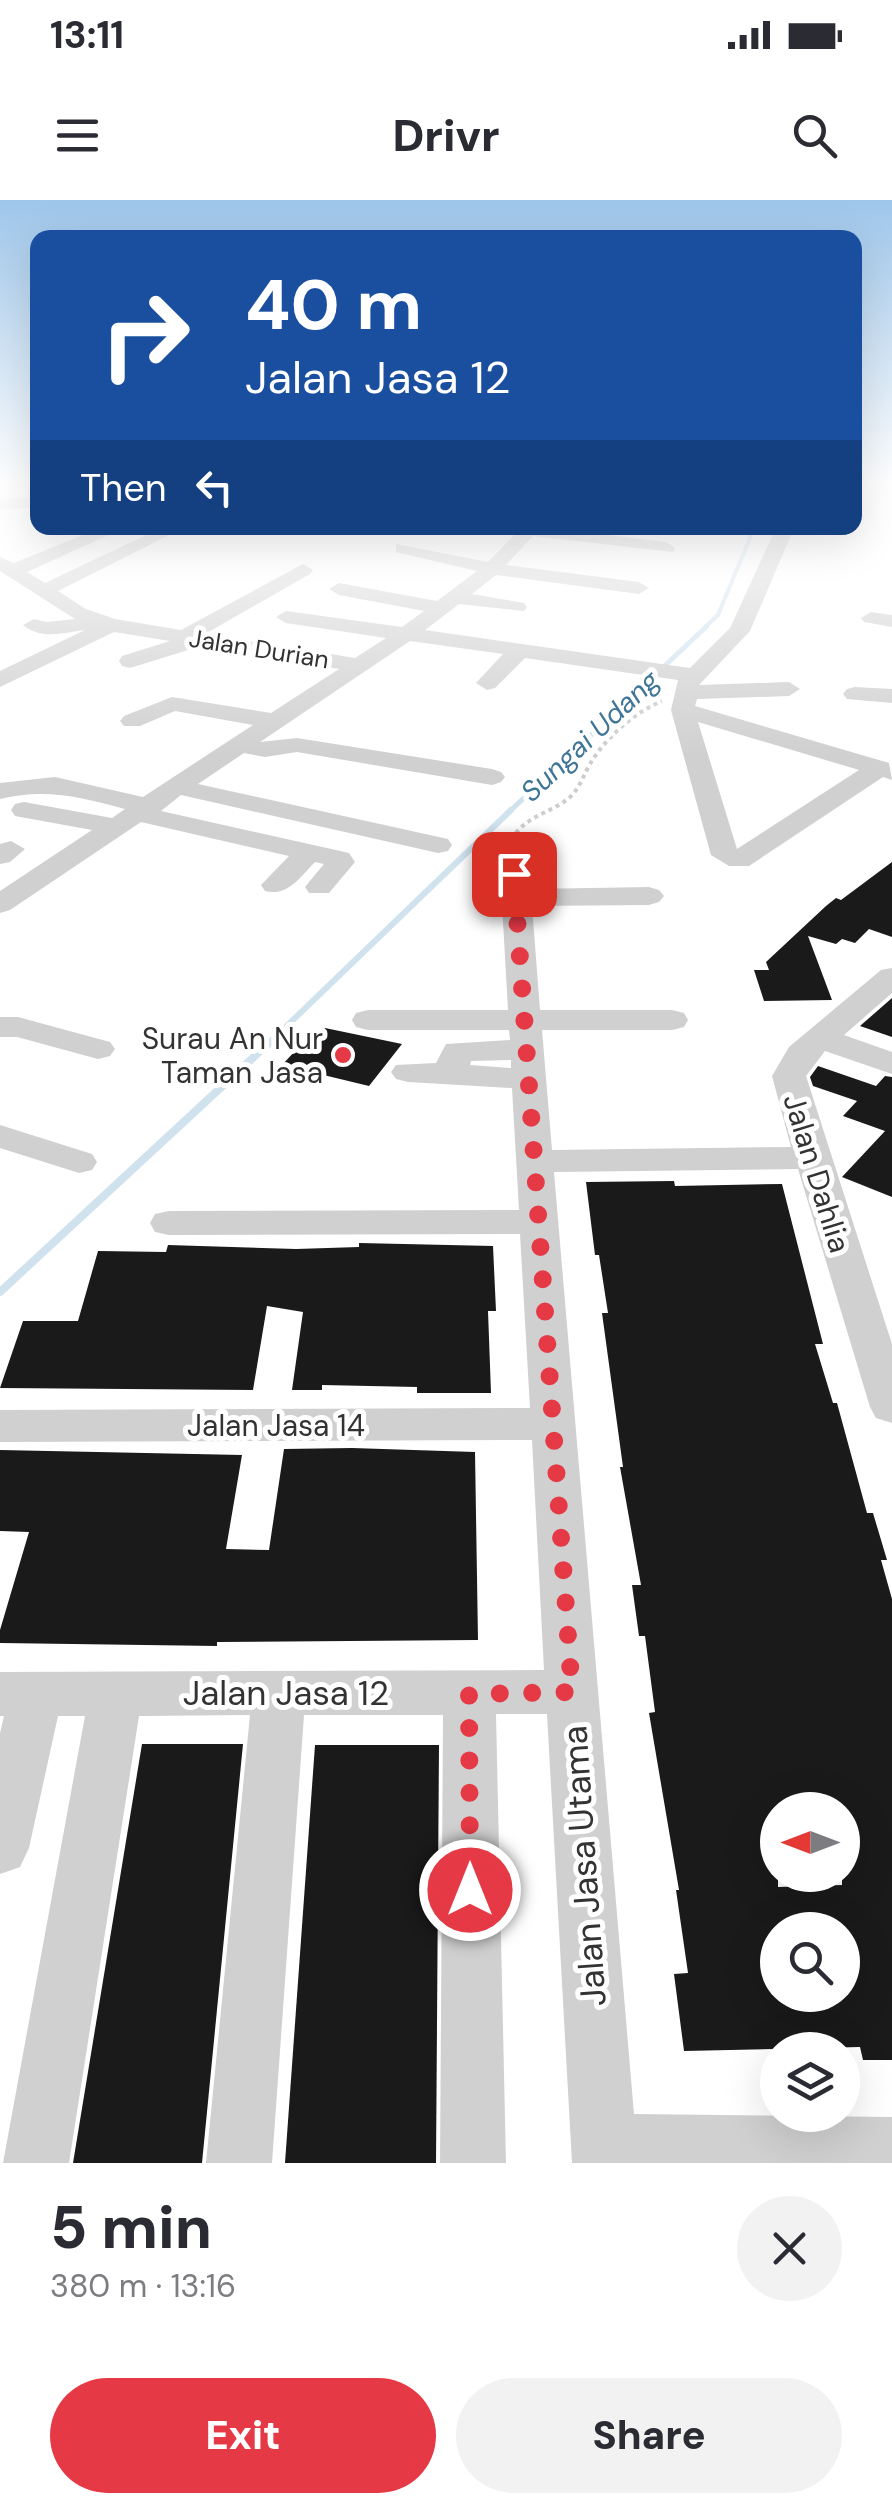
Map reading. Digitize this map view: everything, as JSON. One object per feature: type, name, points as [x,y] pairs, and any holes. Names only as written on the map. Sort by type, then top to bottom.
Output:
[{"type":"street","name":"Jalan Durian","points":[[15,573],[72,609],[184,637],[356,665]]},
{"type":"street","points":[[43,591],[81,573]]},
{"type":"street","points":[[130,661],[180,645],[184,637],[299,573]]},
{"type":"street","points":[[0,904],[409,632],[487,573]]},
{"type":"street","points":[[520,573],[639,588]]},
{"type":"street","points":[[684,687],[739,631],[765,573]]},
{"type":"street","points":[[338,590],[517,608]]},
{"type":"street","points":[[286,617],[626,659],[886,770]]},
{"type":"street","points":[[34,624],[46,629],[110,618]]},
{"type":"street","points":[[0,680],[110,618]]},
{"type":"street","points":[[487,683],[521,649]]},
{"type":"street","points":[[593,686],[626,659]]},
{"type":"street","points":[[132,721],[172,704],[202,682]]},
{"type":"street","points":[[684,687],[789,689]]},
{"type":"street","points":[[684,687],[725,856],[738,860],[886,770]]},
{"type":"street","points":[[854,694],[892,696]]},
{"type":"street","points":[[172,704],[274,721]]},
{"type":"street","points":[[241,745],[265,750],[297,744],[492,776]]},
{"type":"street","points":[[0,791],[18,783],[42,782],[136,816],[331,856],[341,862],[319,887]]},
{"type":"street","points":[[179,788],[438,845]]},
{"type":"street","points":[[24,810],[136,816]]},
{"type":"street","name":"Jalan Jasa Utama","points":[[513,851],[605,2155]]},
{"type":"street","points":[[275,886],[310,852]]},
{"type":"street","points":[[516,898],[649,896]]},
{"type":"street","name":"Jalan Dahlia","points":[[892,977],[792,1064],[789,1076],[842,1258],[884,1342],[892,1407]]},
{"type":"street","points":[[368,1020],[527,1050]]},
{"type":"street","points":[[408,1072],[448,1077],[527,1050],[672,1020]]},
{"type":"street","points":[[0,1027],[18,1027],[98,1050]]},
{"type":"street","points":[[822,1038],[892,1064]]},
{"type":"street","points":[[0,1136],[79,1162]]},
{"type":"street","points":[[535,1160],[814,1158]]},
{"type":"street","points":[[169,1223],[539,1222]]},
{"type":"street","name":"Jalan Jasa 14","points":[[0,1426],[553,1424]]},
{"type":"street","name":"Jalan Jasa 12","points":[[18,1694],[572,1692]]},
{"type":"street","points":[[36,2163],[116,1693]]},
{"type":"street","points":[[239,2163],[279,1693]]},
{"type":"street","points":[[0,1848],[18,1694]]},
{"type":"street","points":[[469,1694],[473,2163]]},
{"type":"street","points":[[605,2155],[892,2150]]},
{"type":"path","points":[[513,851],[518,828],[572,795],[589,764],[636,714],[684,687]]},
{"type":"building","points":[[892,862],[892,937],[869,929],[855,943],[842,939],[836,944],[808,936],[832,1000],[764,1001],[754,970],[769,970],[766,962],[826,906],[836,898],[841,900]]},
{"type":"building","points":[[892,998],[892,1037],[860,1026]]},
{"type":"building","name":"Surau An Nur Taman Jasa","points":[[325,1028],[402,1044],[369,1086],[282,1065],[310,1035],[316,1037]]},
{"type":"building","points":[[818,1066],[876,1086],[885,1076],[892,1077],[892,1197],[842,1177],[885,1131],[843,1116],[857,1101],[813,1086],[810,1077]]},
{"type":"building","points":[[674,1181],[675,1186],[782,1184],[823,1344],[815,1344],[833,1403],[837,1403],[867,1513],[873,1513],[887,1560],[881,1560],[892,1599],[892,2060],[863,2060],[860,2032],[760,2032],[760,2049],[684,2051],[674,1974],[688,1973],[679,1890],[649,1713],[655,1712],[645,1636],[639,1636],[632,1585],[641,1585],[620,1467],[602,1313],[608,1313],[599,1255],[595,1255],[586,1182]]},
{"type":"building","points":[[359,1243],[493,1246],[496,1311],[488,1311],[491,1393],[417,1393],[417,1387],[322,1385],[322,1390],[292,1390],[303,1312],[267,1306],[253,1390],[0,1388],[23,1321],[78,1321],[98,1251],[166,1252],[168,1245],[296,1249],[359,1247]]},
{"type":"building","points":[[284,1449],[475,1452],[478,1640],[217,1642],[217,1646],[0,1643],[0,1630],[29,1532],[0,1531],[0,1450],[242,1455],[226,1549],[269,1550]]},
{"type":"building","points":[[142,1744],[243,1744],[202,2163],[73,2163]]},
{"type":"building","points":[[315,1745],[439,1745],[436,2163],[285,2163]]},
{"type":"waterway","name":"Sungai Udang","points":[[704,628],[718,615],[736,573]]},
{"type":"waterway","name":"Sungai Udang","points":[[508,813],[707,626]]},
{"type":"waterway","name":"Sungai Udang","points":[[268,1044],[511,810]]},
{"type":"waterway","name":"Sungai Udang","points":[[0,1292],[270,1042]]},
{"type":"place","name":"Surau An Nur Taman Jasa","points":[[343,1055]]},
{"type":"route","points":[[470,1890],[469,1694],[572,1692],[514,874]]}]
